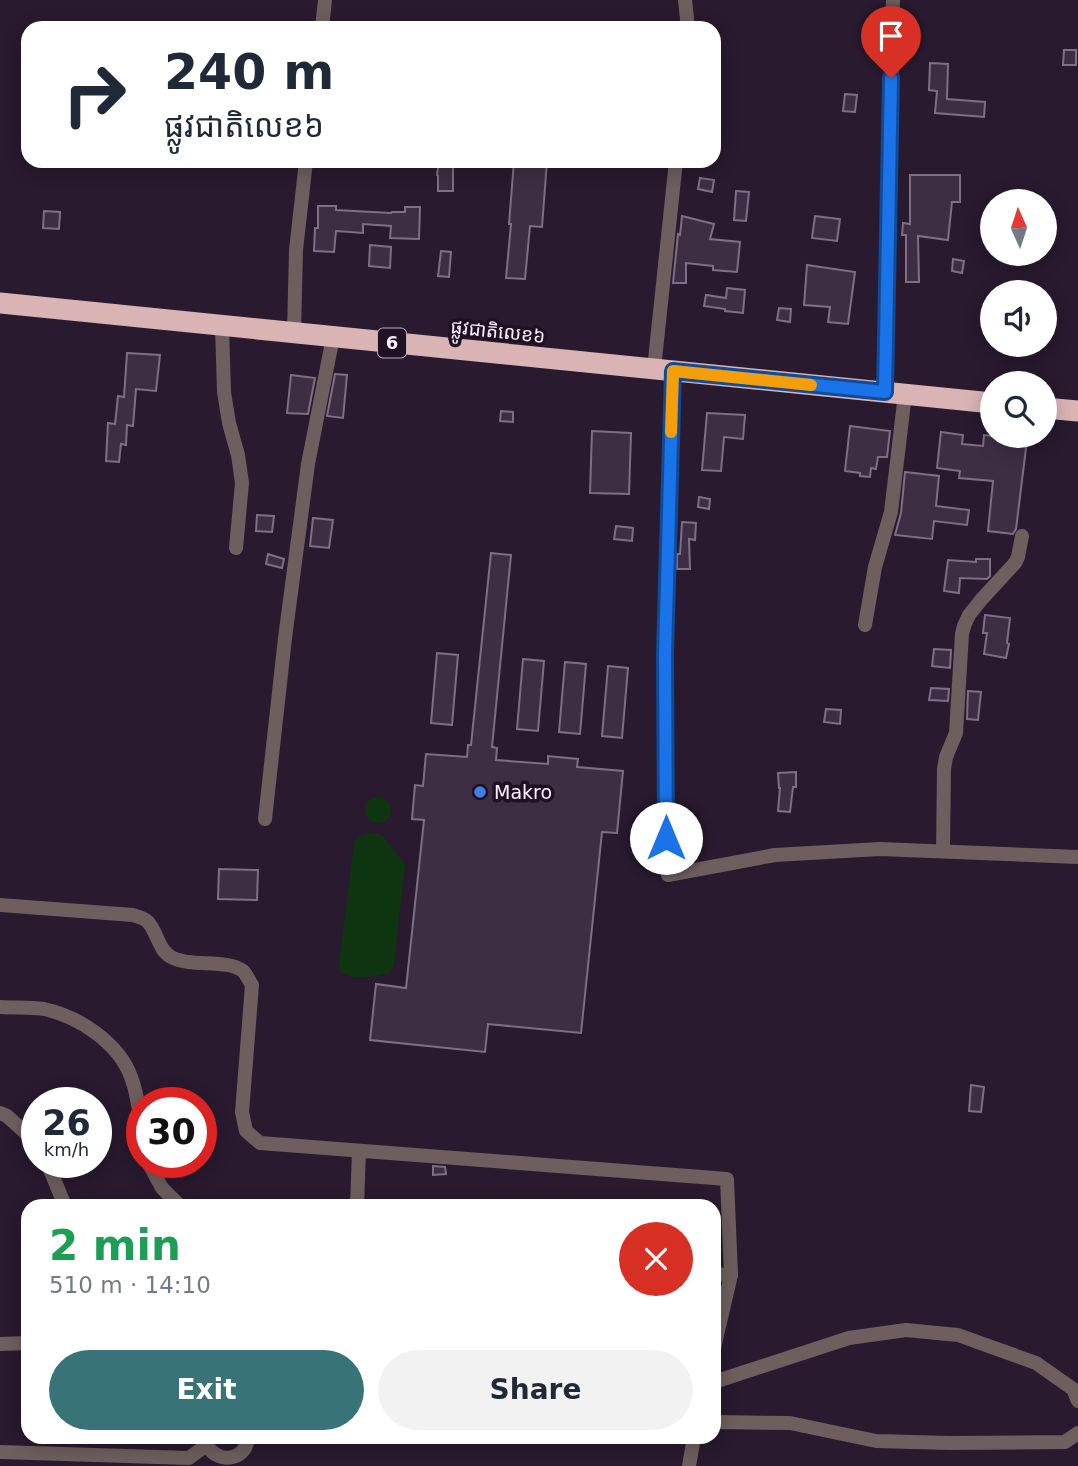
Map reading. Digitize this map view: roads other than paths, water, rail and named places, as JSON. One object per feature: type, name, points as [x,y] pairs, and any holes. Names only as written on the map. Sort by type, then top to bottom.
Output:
[{"type":"highway","name":"ផ្លូវជាតិលេខ៦","points":[[0,303],[980,402]]},
{"type":"highway","points":[[1057,409],[1078,411]]},
{"type":"street","points":[[323,21],[325,0]]},
{"type":"street","points":[[685,0],[687,21]]},
{"type":"street","points":[[865,625],[872,580],[891,512],[895,393],[893,0]]},
{"type":"street","points":[[294,333],[296,250],[305,168]]},
{"type":"street","points":[[666,838],[664,370],[676,168]]},
{"type":"street","points":[[222,326],[224,392],[242,483],[236,548]]},
{"type":"street","points":[[265,819],[308,464],[333,337]]},
{"type":"street","points":[[943,851],[944,769],[956,733],[962,634],[970,615],[1015,563],[1022,536]]},
{"type":"street","points":[[668,875],[775,855],[880,849],[1078,857]]},
{"type":"street","points":[[0,905],[133,915],[145,920],[170,957],[181,961],[235,967],[245,973],[252,985],[242,1112],[246,1132],[260,1143],[727,1179],[731,1275],[721,1318]]},
{"type":"street","points":[[0,1007],[43,1009],[74,1018],[112,1046],[131,1075],[134,1087]]},
{"type":"street","points":[[0,1113],[21,1129]]},
{"type":"street","points":[[357,1199],[359,1151]]},
{"type":"street","points":[[54,1178],[62,1199]]},
{"type":"street","points":[[157,1178],[173,1199]]},
{"type":"street","points":[[721,1274],[731,1275]]},
{"type":"street","points":[[721,1380],[849,1338],[906,1330],[958,1335],[1036,1363],[1073,1389],[1078,1401]]},
{"type":"street","points":[[0,1344],[21,1343]]},
{"type":"street","points":[[721,1422],[790,1423],[876,1441],[1065,1442],[1078,1433]]},
{"type":"street","points":[[0,1452],[189,1458],[201,1444]]},
{"type":"street","points":[[206,1444],[217,1457],[233,1462],[246,1444]]},
{"type":"street","points":[[689,1466],[693,1444]]},
{"type":"place","name":"Makro","points":[[480,792]]}]
